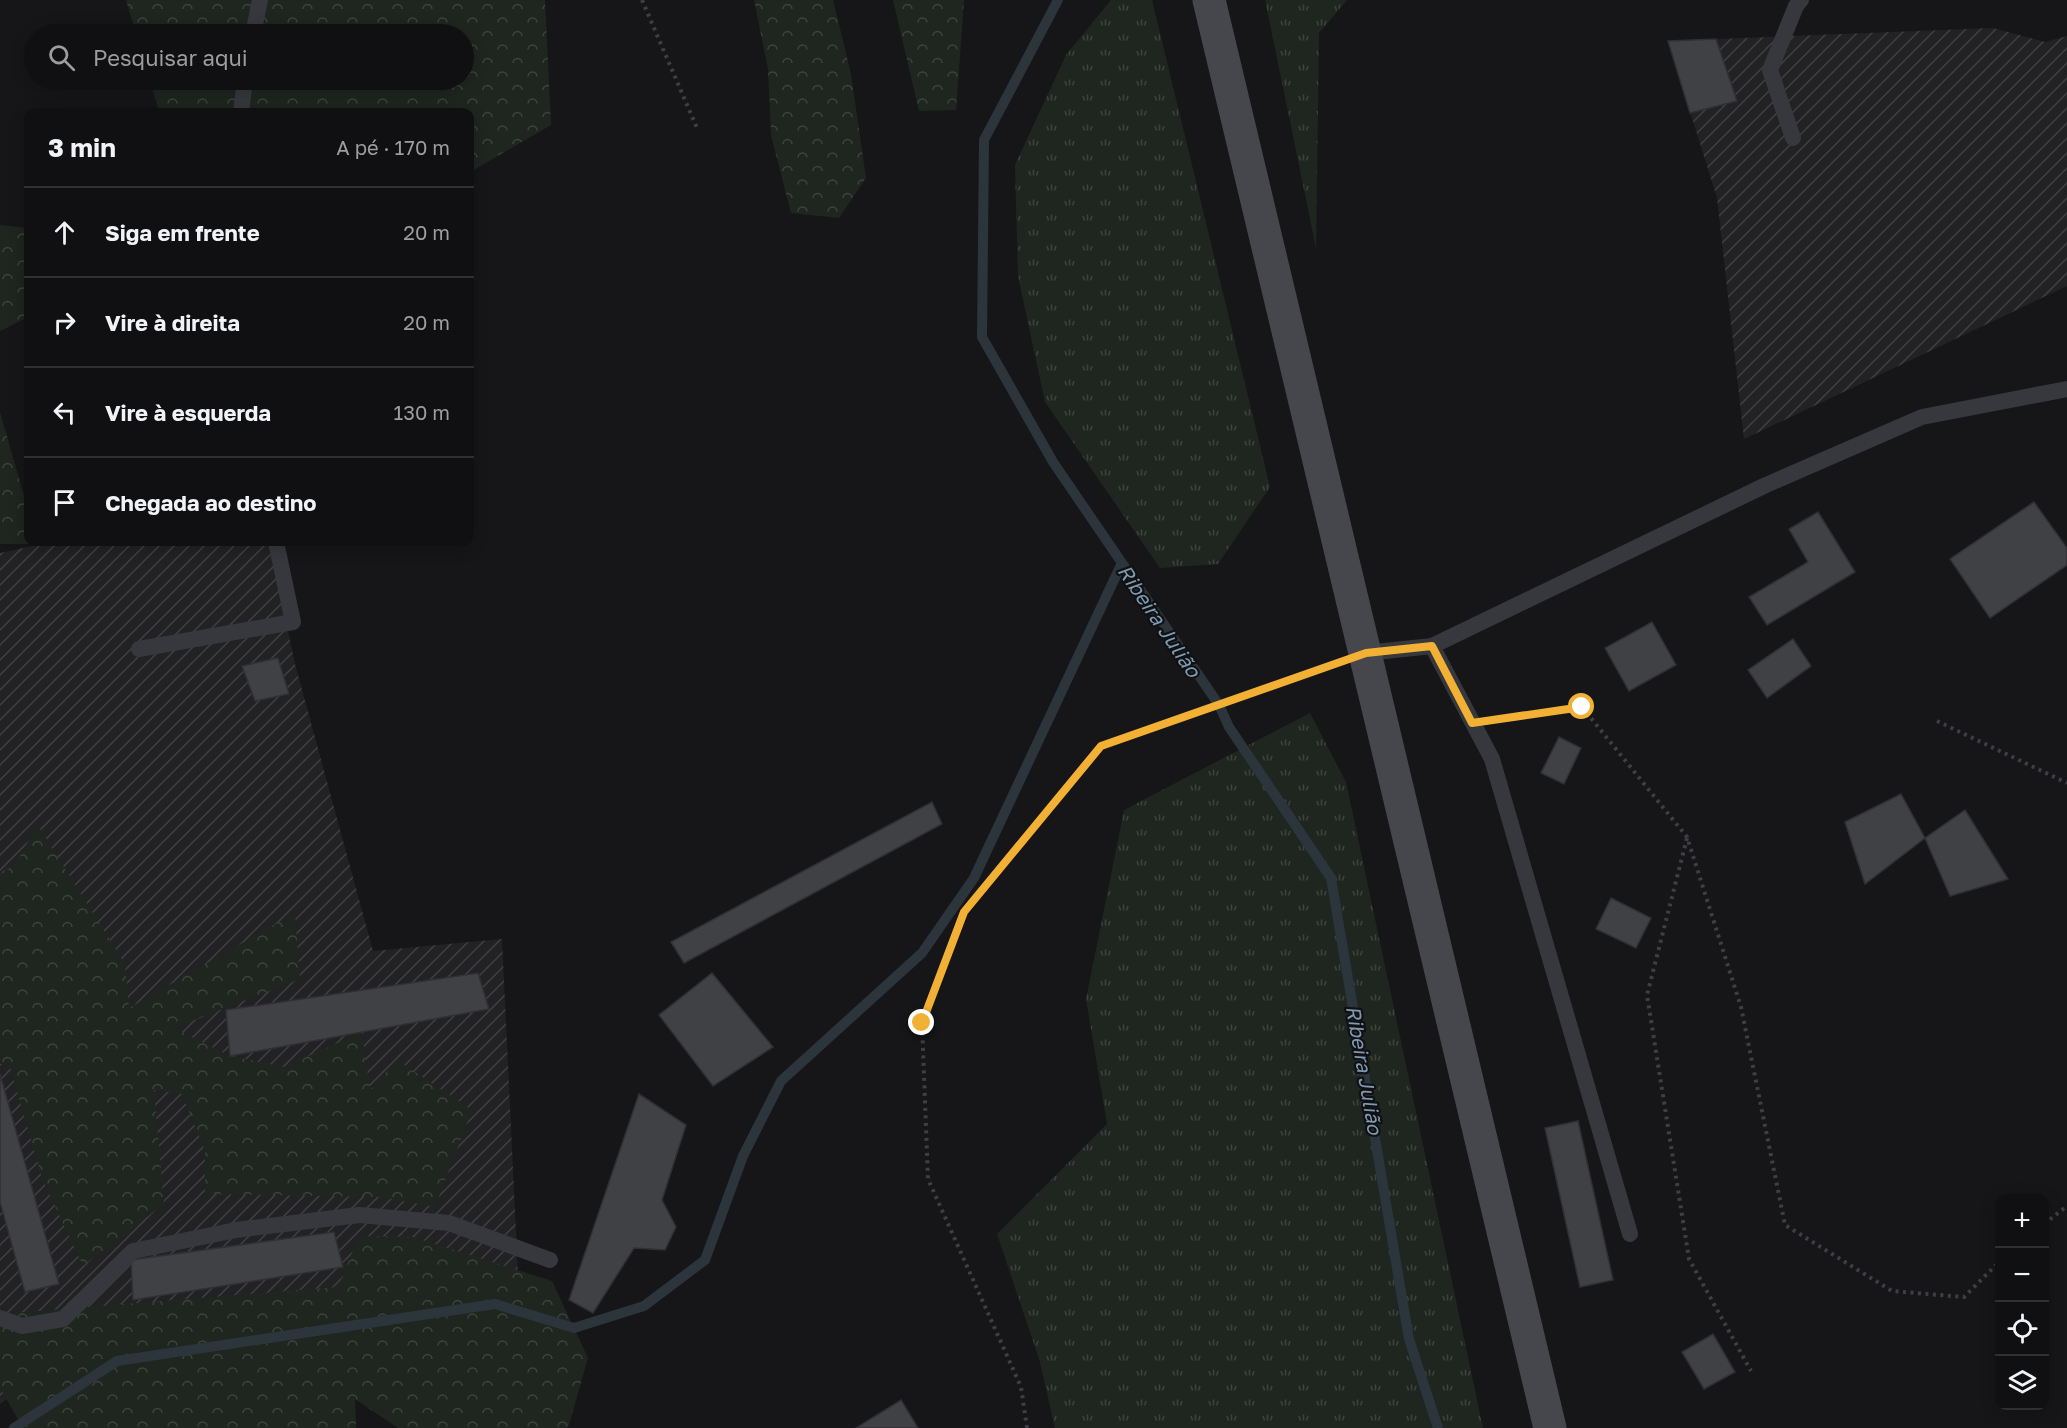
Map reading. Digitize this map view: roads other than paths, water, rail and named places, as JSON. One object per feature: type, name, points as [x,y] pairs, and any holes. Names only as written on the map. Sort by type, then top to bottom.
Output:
[{"type":"main road","points":[[1209,0],[1550,1428]]},
{"type":"lane","points":[[255,24],[260,0]]},
{"type":"lane","points":[[1793,138],[1770,70],[1796,6],[1801,0]]},
{"type":"lane","points":[[242,108],[244,90]]},
{"type":"lane","points":[[1366,653],[1432,646],[1766,484],[1922,417],[2067,389]]},
{"type":"lane","points":[[139,649],[293,622],[277,546]]},
{"type":"lane","points":[[1432,646],[1492,759],[1630,1234]]},
{"type":"lane","points":[[0,1318],[22,1326],[63,1319],[133,1251],[236,1230],[360,1215],[449,1223],[550,1260]]},
{"type":"waterway","name":"Ribeira Julião","points":[[1058,0],[984,140],[982,337],[1053,462],[1219,705],[1229,727],[1331,878],[1409,1339],[1438,1428]]},
{"type":"waterway","points":[[14,1428],[117,1361],[495,1304],[574,1328],[644,1306],[705,1260],[743,1156],[781,1081],[922,953],[974,878],[1121,565]]}]
